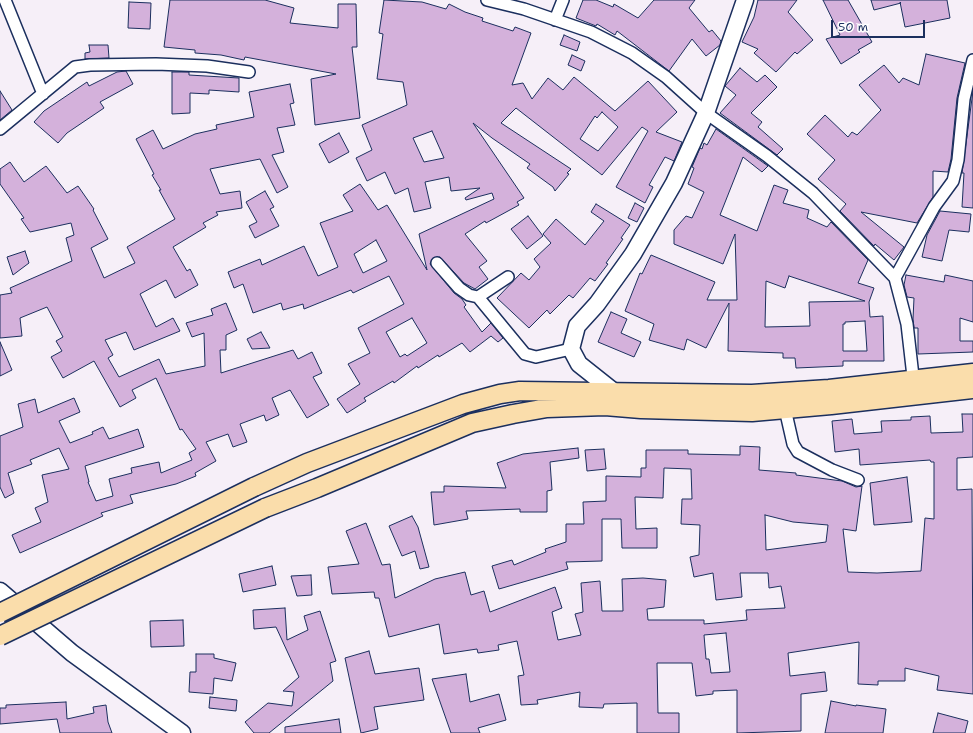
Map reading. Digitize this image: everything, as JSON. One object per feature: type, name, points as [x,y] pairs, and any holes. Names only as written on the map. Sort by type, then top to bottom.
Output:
[{"type":"main road","points":[[0,636],[264,508],[317,488],[472,423],[513,414],[609,398],[641,409],[752,412],[831,405],[973,373]]},
{"type":"main road","points":[[0,613],[254,487],[307,463],[463,404],[500,394],[520,391],[609,398],[752,394],[829,389],[914,387],[973,389]]},
{"type":"street","points":[[5,0],[43,94]]},
{"type":"street","points":[[487,0],[524,9],[591,32],[632,53],[666,76],[706,113],[768,156],[813,193],[895,278],[907,324],[914,387]]},
{"type":"street","points":[[555,20],[563,0]]},
{"type":"street","points":[[609,398],[579,364],[571,349],[578,326],[601,298],[633,254],[674,183],[706,113],[745,0]]},
{"type":"street","points":[[895,278],[934,207],[953,181],[958,160],[964,99],[973,60]]},
{"type":"street","points":[[0,129],[75,67],[90,65],[207,66],[249,72]]},
{"type":"street","points":[[437,263],[459,288],[469,295],[478,297],[525,354],[536,356],[571,349]]},
{"type":"street","points":[[478,297],[508,277]]},
{"type":"street","points":[[785,409],[793,444],[798,452],[832,470],[858,480]]},
{"type":"street","points":[[0,591],[72,653],[182,733]]},
{"type":"building","points":[[170,0],[265,0],[294,8],[290,23],[338,28],[338,4],[356,4],[357,47],[352,47],[360,118],[315,125],[311,79],[336,74],[245,57],[244,60],[221,55],[195,53],[195,50],[164,47]]},
{"type":"building","points":[[384,0],[422,2],[446,9],[449,4],[465,12],[483,18],[482,21],[513,31],[515,27],[531,33],[512,85],[523,83],[532,99],[548,78],[563,90],[574,77],[615,111],[648,81],[677,112],[656,132],[682,142],[674,161],[665,157],[649,185],[653,187],[645,203],[616,187],[648,131],[642,127],[602,175],[516,108],[501,123],[571,169],[567,173],[569,174],[555,191],[553,187],[527,168],[530,164],[473,123],[524,198],[517,202],[519,205],[486,223],[485,221],[465,234],[487,261],[479,267],[488,279],[475,289],[464,283],[440,257],[433,258],[430,264],[454,293],[462,299],[466,305],[464,307],[482,332],[491,323],[503,338],[498,342],[491,336],[470,352],[462,343],[439,357],[438,355],[418,368],[417,366],[394,383],[393,381],[364,398],[366,401],[347,413],[337,399],[360,384],[348,364],[370,353],[358,328],[404,304],[389,276],[353,293],[351,290],[304,309],[303,304],[283,310],[281,303],[253,313],[243,284],[234,288],[228,272],[260,259],[262,265],[304,246],[318,276],[338,267],[320,223],[353,211],[343,195],[360,184],[378,210],[387,205],[427,270],[419,234],[494,199],[492,193],[466,200],[465,198],[480,188],[451,191],[449,177],[425,182],[431,208],[414,212],[408,188],[395,194],[385,172],[367,181],[356,158],[372,150],[362,125],[407,105],[403,82],[377,79],[383,34],[379,33]],"holes":[[[602,112],[618,127],[598,151],[580,139],[595,116],[597,118]],[[432,131],[444,158],[424,162],[413,138]],[[376,240],[387,261],[363,273],[354,254]],[[412,318],[427,343],[407,356],[405,354],[400,357],[386,332]]]},
{"type":"building","points":[[583,0],[596,0],[613,7],[614,4],[638,18],[654,0],[695,0],[689,8],[709,32],[712,30],[721,41],[720,45],[706,56],[692,39],[669,71],[617,31],[615,35],[597,24],[596,26],[576,18]]},
{"type":"building","points":[[758,0],[797,0],[788,12],[813,40],[797,54],[795,52],[776,72],[754,53],[758,49],[742,42],[754,17]]},
{"type":"building","points":[[823,0],[848,0],[872,42],[858,50],[860,52],[841,64],[826,39],[840,35]]},
{"type":"building","points":[[871,0],[947,0],[950,18],[905,27],[900,3],[874,10]]},
{"type":"building","points":[[129,2],[151,3],[150,29],[128,28]]},
{"type":"building","points":[[564,35],[580,42],[577,51],[560,45]]},
{"type":"building","points":[[89,45],[108,45],[109,58],[85,59],[85,53],[90,52]]},
{"type":"building","points":[[926,54],[965,63],[957,98],[951,159],[948,172],[933,171],[933,197],[917,223],[861,212],[904,247],[894,260],[875,244],[874,246],[840,211],[846,204],[818,179],[835,160],[807,134],[825,115],[848,137],[852,132],[857,135],[881,110],[859,85],[884,65],[899,83],[903,78],[919,85]]},
{"type":"building","points":[[572,55],[585,61],[581,71],[568,65]]},
{"type":"building","points":[[740,68],[757,82],[765,75],[777,87],[751,113],[762,122],[758,127],[783,149],[777,155],[720,113],[736,95],[725,86]]},
{"type":"building","points":[[126,71],[133,84],[100,102],[104,108],[67,133],[58,143],[34,122],[44,111],[87,82],[89,86],[117,72]]},
{"type":"building","points":[[172,72],[189,72],[189,75],[239,78],[239,92],[209,90],[209,94],[190,93],[190,113],[172,114]]},
{"type":"building","points":[[290,84],[294,103],[290,104],[295,125],[277,128],[284,152],[272,155],[288,187],[277,193],[260,159],[210,169],[220,194],[240,191],[242,208],[216,212],[218,215],[203,223],[206,227],[173,247],[187,271],[190,269],[198,285],[175,298],[166,280],[140,294],[156,327],[173,318],[180,331],[134,350],[126,332],[105,340],[113,355],[108,358],[119,377],[159,359],[166,374],[205,366],[204,333],[192,337],[186,323],[213,315],[211,309],[226,303],[237,330],[226,335],[226,350],[220,350],[221,373],[293,350],[298,359],[312,352],[322,373],[313,377],[329,405],[307,418],[290,390],[272,398],[279,415],[266,421],[264,415],[240,424],[247,442],[233,447],[228,434],[206,442],[216,461],[195,473],[196,476],[176,484],[130,495],[133,503],[101,513],[103,516],[20,553],[12,535],[41,522],[35,508],[48,502],[42,475],[69,469],[59,448],[30,460],[32,464],[8,473],[14,493],[5,498],[0,487],[0,436],[23,427],[18,404],[35,399],[38,413],[74,398],[80,412],[59,421],[70,443],[93,434],[92,432],[103,427],[109,439],[138,429],[144,447],[85,466],[88,482],[96,501],[113,496],[109,479],[132,473],[131,468],[159,462],[161,473],[192,460],[189,453],[196,449],[182,429],[180,430],[156,378],[132,390],[136,398],[120,407],[94,361],[63,378],[51,357],[62,351],[56,341],[63,337],[47,307],[20,318],[22,336],[0,338],[0,295],[12,293],[10,288],[72,261],[66,238],[74,235],[71,223],[30,232],[21,219],[24,218],[0,184],[0,169],[10,162],[24,182],[46,166],[67,193],[78,186],[94,209],[93,210],[108,239],[91,248],[104,278],[135,263],[127,247],[175,219],[159,190],[161,190],[152,175],[154,174],[136,139],[153,130],[163,149],[195,134],[217,129],[216,125],[254,117],[249,92]]},
{"type":"building","points":[[0,91],[12,110],[0,120]]},
{"type":"building","points":[[973,91],[973,208],[962,207],[964,173],[962,173]]},
{"type":"building","points":[[716,129],[768,166],[762,172],[743,157],[720,215],[757,231],[774,185],[788,190],[783,203],[809,210],[807,218],[827,227],[831,222],[868,260],[858,283],[874,288],[869,302],[870,317],[883,316],[884,361],[843,361],[843,366],[796,368],[795,358],[783,358],[783,353],[728,351],[729,303],[706,348],[687,339],[684,350],[649,340],[654,324],[625,311],[640,273],[642,274],[651,255],[715,282],[707,300],[737,300],[735,234],[723,264],[674,244],[674,230],[686,216],[692,218],[704,192],[688,184],[694,168],[692,167],[700,148],[702,149],[704,143],[707,145]],"holes":[[[789,276],[865,301],[809,302],[810,326],[765,327],[766,281],[785,288]],[[865,321],[867,351],[843,351],[843,324],[845,324],[845,322]]]},
{"type":"building","points":[[339,133],[349,152],[329,163],[319,144]]},
{"type":"building","points":[[265,191],[274,207],[270,209],[279,226],[255,238],[249,226],[257,222],[246,202]]},
{"type":"building","points":[[635,203],[644,208],[637,222],[628,218]]},
{"type":"building","points":[[596,204],[630,225],[621,238],[623,239],[606,263],[608,264],[595,281],[590,278],[573,298],[569,295],[550,314],[547,310],[529,328],[497,298],[521,273],[529,280],[540,267],[534,259],[551,243],[543,234],[556,219],[585,245],[604,221],[591,212]]},
{"type":"building","points":[[940,211],[971,214],[969,232],[949,230],[942,261],[922,257],[927,235]]},
{"type":"building","points":[[528,216],[543,236],[527,249],[511,229]]},
{"type":"building","points":[[25,251],[29,263],[13,275],[7,257]]},
{"type":"building","points":[[906,275],[944,282],[945,275],[973,281],[973,322],[960,318],[960,341],[973,341],[973,352],[918,354],[918,328],[914,328],[913,319],[914,298],[907,297],[904,285]]},
{"type":"building","points":[[611,312],[627,319],[621,333],[641,342],[634,357],[598,342]]},
{"type":"building","points":[[261,332],[270,348],[252,349],[247,339]]},
{"type":"building","points":[[0,342],[12,370],[0,376]]},
{"type":"building","points":[[962,414],[973,414],[973,457],[957,458],[957,490],[972,489],[973,694],[937,690],[939,676],[905,668],[905,681],[878,681],[878,685],[858,684],[859,642],[788,653],[790,676],[825,672],[827,691],[801,694],[801,731],[737,733],[737,690],[713,691],[713,694],[696,696],[692,663],[657,663],[658,713],[679,713],[679,733],[637,733],[637,703],[604,704],[603,708],[579,707],[580,692],[537,700],[538,704],[521,705],[518,676],[524,675],[517,641],[498,645],[499,650],[478,653],[477,649],[444,654],[439,624],[389,637],[379,598],[375,598],[374,592],[332,594],[328,567],[359,564],[346,531],[366,523],[382,565],[390,564],[395,598],[435,579],[465,572],[471,595],[484,591],[490,612],[555,587],[562,608],[552,612],[558,640],[581,635],[575,614],[583,612],[581,583],[600,581],[602,611],[623,611],[622,579],[643,578],[666,580],[664,607],[647,609],[648,620],[704,620],[704,624],[747,620],[746,610],[785,608],[781,586],[769,588],[768,573],[740,573],[742,597],[716,600],[713,573],[694,577],[690,557],[699,555],[700,525],[681,524],[682,499],[692,499],[691,469],[664,468],[663,498],[635,497],[636,529],[657,528],[657,548],[622,548],[621,519],[602,519],[602,561],[566,562],[568,569],[499,589],[492,566],[512,560],[514,565],[546,552],[545,549],[566,542],[566,524],[584,524],[583,502],[606,501],[606,476],[641,477],[641,468],[646,468],[646,450],[688,450],[688,454],[740,455],[740,446],[760,447],[759,470],[796,473],[796,475],[842,481],[856,487],[862,486],[856,531],[843,529],[848,572],[877,573],[921,571],[925,518],[934,519],[934,462],[931,462],[930,460],[860,465],[859,449],[835,452],[832,421],[852,419],[854,434],[882,432],[881,421],[911,420],[911,417],[930,416],[931,433],[963,432]],"holes":[[[765,515],[793,522],[828,525],[826,542],[766,550]],[[726,633],[730,672],[711,673],[709,659],[706,659],[704,635]]]},
{"type":"building","points":[[578,448],[579,458],[550,462],[552,490],[547,491],[547,512],[520,512],[520,509],[466,511],[468,519],[434,525],[431,492],[444,492],[444,486],[506,488],[497,463],[523,454]]},
{"type":"building","points":[[604,449],[606,469],[587,471],[585,450]]},
{"type":"building","points":[[907,477],[912,522],[874,525],[870,483]]},
{"type":"building","points":[[412,516],[418,527],[429,567],[420,569],[415,551],[402,556],[389,526]]},
{"type":"building","points":[[272,566],[276,585],[243,592],[239,574]]},
{"type":"building","points":[[311,575],[312,595],[297,596],[291,576]]},
{"type":"building","points":[[285,608],[287,640],[308,630],[304,616],[320,611],[336,661],[330,663],[333,681],[269,733],[254,733],[245,722],[268,703],[292,706],[294,692],[283,691],[299,677],[276,627],[254,629],[253,610]]},
{"type":"building","points":[[183,620],[184,646],[151,647],[150,621]]},
{"type":"building","points":[[369,651],[375,674],[419,668],[424,700],[374,707],[378,729],[361,733],[345,658]]},
{"type":"building","points":[[196,654],[214,654],[214,658],[236,663],[232,681],[214,678],[213,694],[189,692],[190,672],[196,672]]},
{"type":"building","points":[[466,674],[470,702],[499,694],[506,720],[478,728],[480,733],[451,733],[432,679]]},
{"type":"building","points":[[210,697],[237,700],[236,711],[209,708]]},
{"type":"building","points":[[831,701],[856,706],[886,709],[883,733],[825,733]]},
{"type":"building","points":[[66,702],[67,719],[94,713],[93,707],[106,705],[108,722],[112,733],[60,733],[57,719],[0,724],[0,708],[6,708],[6,705]]},
{"type":"building","points":[[938,713],[968,721],[965,733],[933,733]]},
{"type":"building","points":[[339,719],[341,733],[285,733],[285,727]]}]
